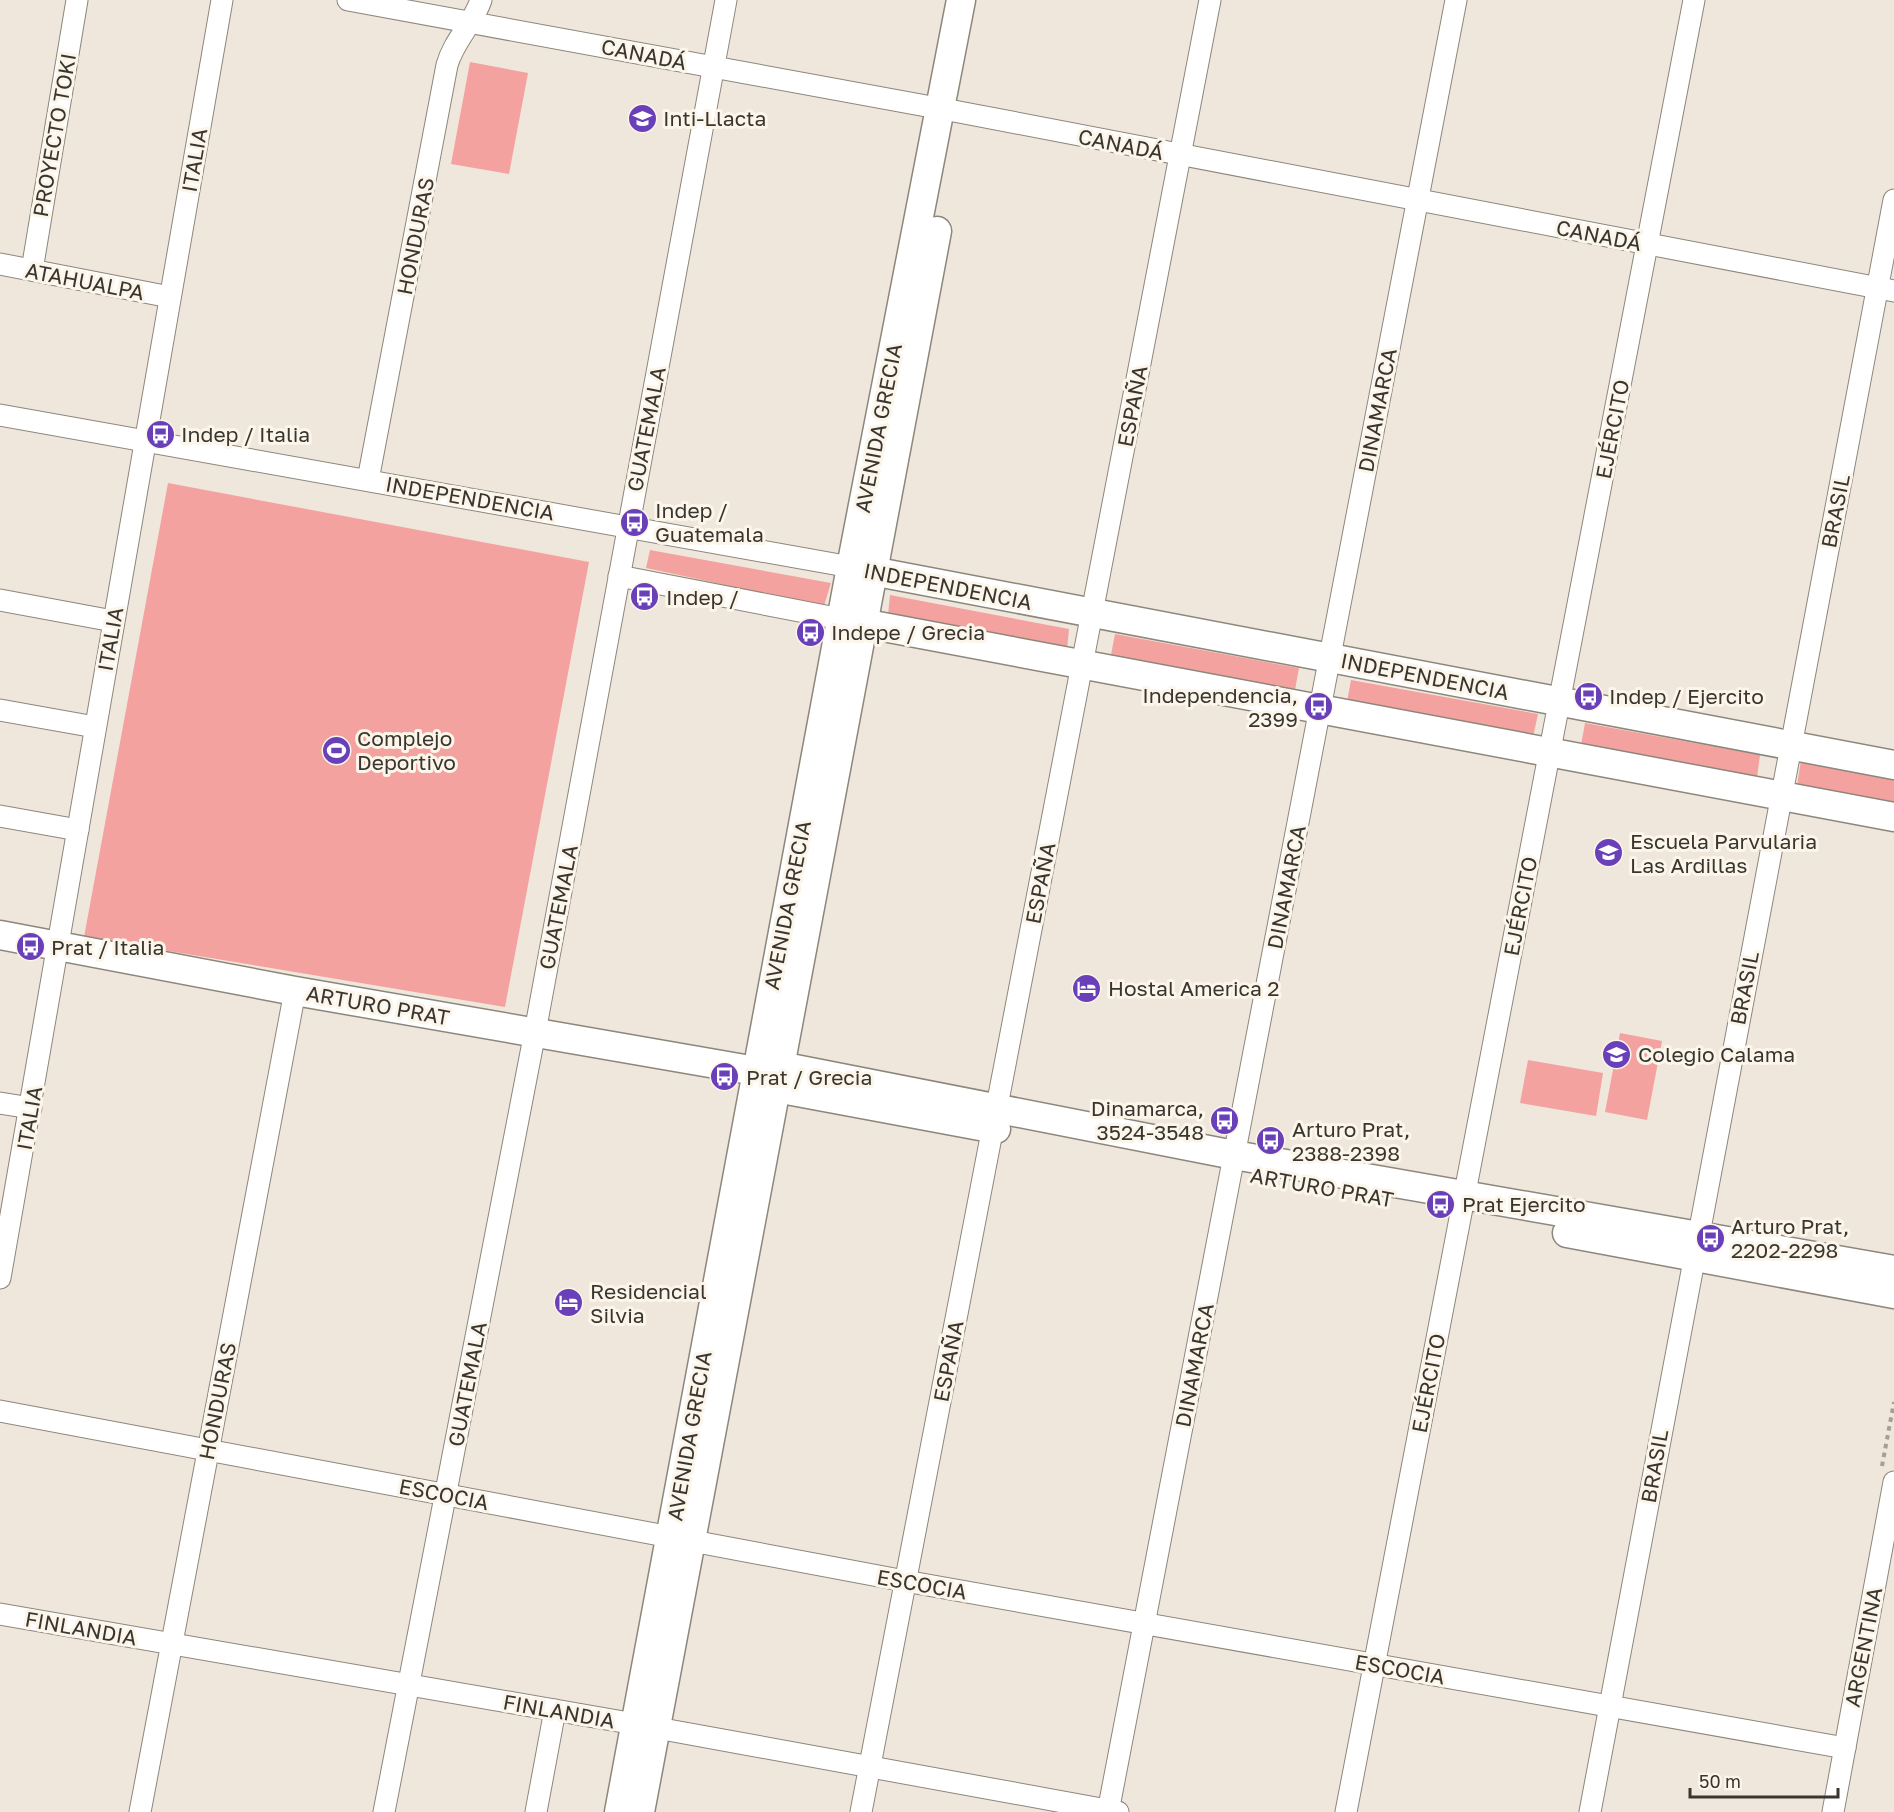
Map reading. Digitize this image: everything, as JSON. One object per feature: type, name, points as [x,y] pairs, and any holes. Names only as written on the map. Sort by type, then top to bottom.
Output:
[{"type":"main road","name":"AVENIDA GRECIA","points":[[950,111],[961,0]]},
{"type":"main road","name":"AVENIDA GRECIA","points":[[640,1812],[646,1726],[680,1538],[771,1075],[852,621],[950,111],[980,0]]},
{"type":"main road","name":"INDEPENDENCIA","points":[[862,570],[1894,765]]},
{"type":"main road","points":[[852,621],[1894,817]]},
{"type":"main road","name":"ARTURO PRAT","points":[[0,935],[295,991],[771,1075],[994,1119],[1695,1246],[1894,1294]]},
{"type":"main road","name":"ARTURO PRAT","points":[[1695,1246],[1894,1270]]},
{"type":"main road","name":"AVENIDA GRECIA","points":[[619,1812],[646,1726]]},
{"type":"street","name":"PROYECTO TOKI","points":[[32,270],[77,0]]},
{"type":"street","name":"ITALIA","points":[[0,1278],[222,0]]},
{"type":"street","name":"HONDURAS","points":[[368,480],[447,65],[456,42],[472,22],[481,0]]},
{"type":"street","name":"GUATEMALA","points":[[384,1812],[534,1032],[726,0]]},
{"type":"street","name":"ESPAÑA","points":[[861,1812],[1210,0]]},
{"type":"street","name":"DINAMARCA","points":[[1112,1811],[1144,1624],[1456,0]]},
{"type":"street","name":"EJÉRCITO","points":[[1346,1812],[1694,0]]},
{"type":"street","name":"CANADÁ","points":[[360,1],[1886,289]]},
{"type":"street","name":"BRASIL","points":[[1590,1812],[1790,746],[1886,289],[1894,200]]},
{"type":"street","name":"ATAHUALPA","points":[[0,264],[170,297]]},
{"type":"street","name":"INDEPENDENCIA","points":[[0,415],[628,525],[862,570]]},
{"type":"street","points":[[619,576],[852,621]]},
{"type":"street","points":[[0,600],[113,621]]},
{"type":"street","points":[[0,710],[95,727]]},
{"type":"street","points":[[0,816],[78,830]]},
{"type":"street","name":"HONDURAS","points":[[140,1812],[295,991]]},
{"type":"street","points":[[0,1103],[31,1108]]},
{"type":"street","name":"ESCOCIA","points":[[0,1411],[905,1581],[1845,1748]]},
{"type":"street","name":"ARGENTINA","points":[[1833,1812],[1894,1482]]},
{"type":"street","name":"FINLANDIA","points":[[0,1614],[646,1726],[1112,1811]]},
{"type":"street","points":[[536,1812],[555,1710]]},
{"type":"shaded area","points":[[470,62],[528,73],[509,174],[451,164]]},
{"type":"shaded area","name":"Complejo Deportivo","points":[[168,483],[589,562],[505,1007],[84,937]]},
{"type":"shaded area","points":[[650,550],[831,583],[824,606],[646,568]]},
{"type":"shaded area","points":[[890,595],[1069,629],[1067,650],[888,615]]},
{"type":"shaded area","points":[[1115,634],[1299,668],[1295,690],[1111,655]]},
{"type":"shaded area","points":[[1351,680],[1538,714],[1533,737],[1347,702]]},
{"type":"shaded area","points":[[1585,723],[1760,755],[1757,778],[1581,745]]},
{"type":"shaded area","points":[[1801,760],[1894,778],[1894,804],[1797,786]]},
{"type":"shaded area","points":[[1620,1033],[1662,1041],[1647,1120],[1605,1112]]},
{"type":"shaded area","points":[[1528,1060],[1603,1073],[1596,1116],[1520,1103]]},
{"type":"place","name":"Inti-Llacta","points":[[642,118]]},
{"type":"place","name":"Indep / Italia","points":[[160,434]]},
{"type":"place","name":"Indep / Guatemala","points":[[634,522]]},
{"type":"place","name":"Indep /","points":[[645,597]]},
{"type":"place","name":"Indepe / Grecia","points":[[810,632]]},
{"type":"place","name":"Indep / Ejercito","points":[[1588,696]]},
{"type":"place","name":"Independencia, 2399","points":[[1319,707]]},
{"type":"place","name":"Complejo Deportivo","points":[[336,750]]},
{"type":"place","name":"Escuela Parvularia Las Ardillas","points":[[1609,853]]},
{"type":"place","name":"Prat / Italia","points":[[30,947]]},
{"type":"place","name":"Hostal America 2","points":[[1087,988]]},
{"type":"place","name":"Colegio Calama","points":[[1617,1054]]},
{"type":"place","name":"Prat / Grecia","points":[[725,1077]]},
{"type":"place","name":"Dinamarca, 3524-3548","points":[[1225,1120]]},
{"type":"place","name":"Arturo Prat, 2388-2398","points":[[1271,1141]]},
{"type":"place","name":"Prat Ejercito","points":[[1441,1204]]},
{"type":"place","name":"Arturo Prat, 2202-2298","points":[[1710,1238]]},
{"type":"place","name":"Residencial Silvia","points":[[569,1303]]}]
